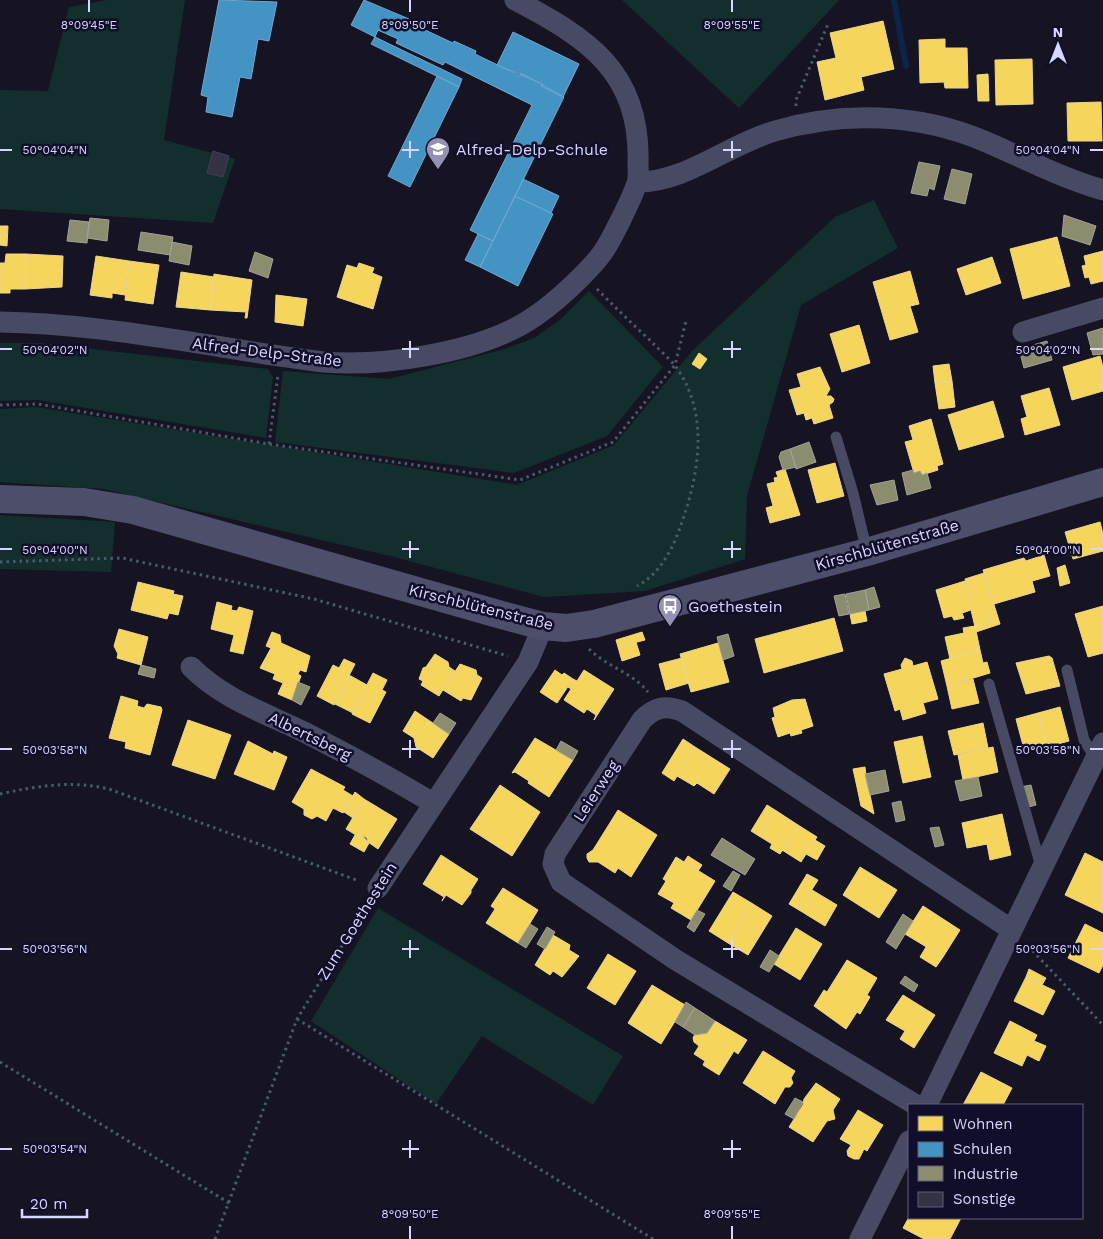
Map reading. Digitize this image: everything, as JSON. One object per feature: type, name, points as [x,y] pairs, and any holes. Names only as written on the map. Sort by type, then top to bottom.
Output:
[{"type":"main road","name":"Kirschblütenstraße","points":[[0,499],[84,502],[133,510],[543,626],[583,627],[637,615],[867,552],[1103,482]]},
{"type":"street","name":"Alfred-Delp-Straße","points":[[0,322],[56,323],[326,362],[373,363],[409,359],[468,345],[519,326],[556,302],[604,252],[638,182],[639,146],[633,111],[623,86],[606,61],[586,42],[553,20],[515,0]]},
{"type":"street","points":[[638,182],[667,179],[746,140],[795,126],[846,118],[880,117],[914,121],[982,140],[1042,169],[1103,190]]},
{"type":"street","points":[[1023,332],[1103,308]]},
{"type":"street","name":"Zum Goethestein","points":[[378,888],[528,662],[543,626]]},
{"type":"street","name":"Albertsberg","points":[[191,667],[207,683],[242,704],[359,760],[433,803]]},
{"type":"street","points":[[660,707],[670,707],[682,711],[1012,930]]},
{"type":"street","name":"Leierweg","points":[[660,707],[642,720],[555,854],[552,864],[561,882],[676,960],[914,1104]]},
{"type":"street","points":[[927,1104],[1099,751]]},
{"type":"street","points":[[865,1230],[908,1143]]},
{"type":"lane","points":[[836,437],[853,493],[867,552]]},
{"type":"lane","points":[[1067,670],[1084,740],[1099,751]]},
{"type":"lane","points":[[990,684],[1042,870]]},
{"type":"path","points":[[795,126],[796,100],[828,24]]},
{"type":"path","points":[[583,275],[675,365],[686,382],[693,402],[698,433],[698,461],[694,484],[681,526],[661,568],[650,579],[630,590],[637,615]]},
{"type":"path","points":[[0,405],[38,404],[269,444],[520,480],[612,442],[675,365],[686,321]]},
{"type":"path","points":[[269,444],[280,356]]},
{"type":"path","points":[[0,562],[122,558],[314,599],[528,662]]},
{"type":"path","points":[[583,627],[588,648],[600,660],[642,684],[660,707]]},
{"type":"path","points":[[0,794],[39,786],[68,783],[109,789],[378,888]]},
{"type":"path","name":"Zum Goethestein","points":[[215,1239],[297,1019],[378,888]]},
{"type":"path","points":[[1012,930],[1103,1026]]},
{"type":"path","points":[[297,1019],[653,1239]]},
{"type":"path","points":[[0,1062],[229,1203]]},
{"type":"green space","points":[[107,0],[185,0],[164,140],[235,159],[213,223],[0,209],[0,90],[48,91],[69,7]]},
{"type":"green space","points":[[622,0],[839,0],[739,108]]},
{"type":"green space","points":[[874,200],[898,248],[801,305],[747,496],[745,559],[645,591],[544,597],[394,557],[103,489],[0,482],[0,409],[36,407],[517,485],[614,445],[692,351],[835,217]]},
{"type":"green space","points":[[589,291],[663,367],[607,436],[514,473],[275,442],[283,371],[389,379],[505,349],[534,338],[560,320]]},
{"type":"green space","points":[[0,343],[40,343],[268,369],[273,377],[266,438],[38,400],[0,401]]},
{"type":"green space","points":[[0,515],[115,522],[111,572],[0,569]]},
{"type":"green space","points":[[378,908],[623,1056],[593,1105],[482,1036],[436,1104],[311,1021]]},
{"type":"building: Wohnen","points":[[883,21],[894,69],[861,77],[864,90],[825,100],[817,62],[836,58],[830,33]]},
{"type":"building: Wohnen","points":[[945,39],[945,48],[967,48],[968,88],[945,88],[944,82],[920,83],[919,40]]},
{"type":"building: Wohnen","points":[[1032,59],[1033,104],[996,105],[995,60]]},
{"type":"building: Wohnen","points":[[988,74],[989,101],[978,101],[977,75]]},
{"type":"building: Wohnen","points":[[1101,102],[1102,141],[1068,141],[1067,103]]},
{"type":"building: Wohnen","points":[[0,226],[8,226],[7,246],[0,245]]},
{"type":"building: Wohnen","points":[[1057,237],[1070,286],[1023,299],[1010,249]]},
{"type":"building: Wohnen","points":[[1103,251],[1103,281],[1091,284],[1089,277],[1085,278],[1082,266],[1086,265],[1084,256]]},
{"type":"building: Wohnen","points":[[6,254],[26,254],[25,289],[10,289],[10,293],[0,293],[0,263],[5,263]]},
{"type":"building: Wohnen","points":[[26,254],[63,256],[62,287],[25,289]]},
{"type":"building: Wohnen","points":[[96,256],[129,261],[125,295],[112,293],[112,298],[90,295]]},
{"type":"building: Wohnen","points":[[992,257],[1001,283],[966,295],[957,269]]},
{"type":"building: Wohnen","points":[[129,261],[159,265],[153,304],[125,300]]},
{"type":"building: Wohnen","points":[[359,263],[374,268],[372,273],[382,277],[373,309],[337,297],[347,265],[357,268]]},
{"type":"building: Wohnen","points":[[910,271],[919,304],[910,306],[918,332],[890,340],[873,282]]},
{"type":"building: Wohnen","points":[[181,272],[214,277],[210,310],[176,307]]},
{"type":"building: Wohnen","points":[[214,274],[252,280],[247,318],[245,318],[246,312],[210,310]]},
{"type":"building: Wohnen","points":[[276,295],[307,299],[303,326],[275,322]]},
{"type":"building: Wohnen","points":[[859,325],[870,363],[842,372],[830,334]]},
{"type":"building: Wohnen","points":[[699,353],[707,359],[700,369],[692,364]]},
{"type":"building: Wohnen","points":[[1100,356],[1103,367],[1103,391],[1072,400],[1063,367]]},
{"type":"building: Wohnen","points":[[949,364],[952,381],[935,383],[933,366]]},
{"type":"building: Wohnen","points":[[820,367],[830,389],[826,396],[831,396],[834,399],[829,405],[833,418],[814,424],[812,418],[806,420],[804,413],[797,415],[789,390],[801,387],[797,374]]},
{"type":"building: Wohnen","points":[[952,381],[955,407],[939,409],[935,383]]},
{"type":"building: Wohnen","points":[[1049,388],[1060,425],[1025,435],[1021,419],[1027,417],[1021,396]]},
{"type":"building: Wohnen","points":[[993,401],[1004,437],[959,450],[948,415]]},
{"type":"building: Wohnen","points":[[931,419],[943,464],[937,466],[938,470],[922,475],[920,471],[914,473],[905,442],[913,440],[909,426]]},
{"type":"building: Wohnen","points":[[835,463],[844,496],[817,503],[808,470]]},
{"type":"building: Wohnen","points":[[785,469],[800,515],[770,523],[766,508],[773,506],[767,484],[775,482],[774,478],[778,477],[776,472]]},
{"type":"building: Wohnen","points":[[1100,522],[1103,534],[1103,551],[1073,559],[1065,532]]},
{"type":"building: Wohnen","points":[[1044,555],[1050,576],[1032,581],[1035,592],[994,604],[983,570],[1024,558],[1026,561]]},
{"type":"building: Wohnen","points":[[1065,565],[1070,583],[1060,586],[1057,568]]},
{"type":"building: Wohnen","points":[[984,573],[996,611],[988,614],[991,622],[975,627],[971,610],[974,609],[965,579]]},
{"type":"building: Wohnen","points":[[965,581],[974,609],[962,613],[964,618],[954,620],[952,616],[944,618],[936,590]]},
{"type":"building: Wohnen","points":[[138,582],[174,591],[173,594],[183,596],[178,615],[169,613],[167,619],[131,610]]},
{"type":"building: Wohnen","points":[[217,602],[232,606],[231,610],[237,611],[239,607],[253,611],[243,654],[230,651],[234,635],[211,629]]},
{"type":"building: Wohnen","points":[[1103,606],[1103,653],[1088,657],[1075,614]]},
{"type":"building: Wohnen","points":[[865,611],[867,621],[852,624],[850,614]]},
{"type":"building: Wohnen","points":[[996,611],[1000,624],[976,632],[975,627],[991,622],[988,614]]},
{"type":"building: Wohnen","points":[[834,618],[843,651],[764,673],[755,639]]},
{"type":"building: Wohnen","points":[[975,626],[980,650],[950,659],[945,637],[964,633],[963,628]]},
{"type":"building: Wohnen","points":[[119,629],[148,637],[141,665],[117,658],[118,654],[114,646]]},
{"type":"building: Wohnen","points":[[272,632],[280,635],[281,643],[310,656],[306,672],[300,670],[298,674],[301,676],[292,700],[278,694],[283,683],[273,679],[275,674],[260,668],[271,648],[266,646]]},
{"type":"building: Wohnen","points":[[642,632],[645,640],[618,647],[616,640]]},
{"type":"building: Wohnen","points":[[636,642],[640,655],[622,661],[618,647]]},
{"type":"building: Wohnen","points":[[718,643],[729,682],[691,692],[680,654]]},
{"type":"building: Wohnen","points":[[980,650],[983,663],[987,662],[990,673],[947,686],[941,661]]},
{"type":"building: Wohnen","points":[[435,654],[448,662],[449,667],[455,671],[439,696],[421,685],[423,681],[419,679],[423,668],[426,667]]},
{"type":"building: Wohnen","points":[[1049,656],[1052,658],[1060,686],[1026,694],[1016,663]]},
{"type":"building: Wohnen","points":[[682,658],[689,683],[666,690],[659,664]]},
{"type":"building: Wohnen","points":[[905,658],[912,661],[913,666],[927,662],[938,699],[923,703],[926,713],[903,720],[900,709],[895,711],[884,674],[902,669],[901,665]]},
{"type":"building: Wohnen","points":[[344,659],[355,664],[334,705],[317,696],[333,665],[339,668]]},
{"type":"building: Wohnen","points":[[460,664],[476,670],[477,675],[482,678],[471,700],[463,698],[461,701],[443,690]]},
{"type":"building: Wohnen","points":[[555,670],[573,679],[557,703],[540,692]]},
{"type":"building: Wohnen","points":[[584,670],[614,689],[594,720],[596,715],[587,709],[584,713],[564,700],[571,689],[568,687],[573,679],[577,681]]},
{"type":"building: Wohnen","points":[[373,673],[387,680],[382,690],[386,692],[370,723],[352,714]]},
{"type":"building: Wohnen","points":[[349,675],[367,685],[353,713],[335,704]]},
{"type":"building: Wohnen","points":[[973,679],[979,703],[952,709],[947,686]]},
{"type":"building: Wohnen","points":[[121,696],[138,701],[137,706],[144,708],[147,704],[161,707],[162,710],[150,755],[125,748],[126,742],[109,738]]},
{"type":"building: Wohnen","points":[[805,699],[813,726],[801,730],[802,733],[791,736],[790,733],[778,737],[772,718],[775,717],[773,708],[792,700]]},
{"type":"building: Wohnen","points":[[1060,707],[1069,741],[1047,747],[1038,713]]},
{"type":"building: Wohnen","points":[[415,711],[449,734],[433,758],[416,747],[414,738],[403,731]]},
{"type":"building: Wohnen","points":[[1038,713],[1047,747],[1025,753],[1016,719]]},
{"type":"building: Wohnen","points":[[188,720],[231,735],[215,779],[172,765]]},
{"type":"building: Wohnen","points":[[983,723],[988,748],[954,755],[948,731]]},
{"type":"building: Wohnen","points":[[922,736],[931,777],[903,783],[894,742]]},
{"type":"building: Wohnen","points":[[535,738],[573,760],[549,797],[528,783],[529,781],[515,772],[512,773]]},
{"type":"building: Wohnen","points":[[683,739],[695,747],[674,781],[662,773]]},
{"type":"building: Wohnen","points":[[248,741],[273,754],[274,751],[287,757],[274,790],[234,774]]},
{"type":"building: Wohnen","points":[[695,747],[730,769],[714,794],[697,783],[694,786],[677,776]]},
{"type":"building: Wohnen","points":[[993,747],[998,772],[963,780],[958,755]]},
{"type":"building: Wohnen","points":[[865,767],[867,785],[857,787],[853,769]]},
{"type":"building: Wohnen","points":[[311,769],[345,787],[343,790],[353,796],[343,813],[333,808],[326,821],[317,816],[312,819],[304,815],[304,809],[292,802]]},
{"type":"building: Wohnen","points":[[500,785],[540,812],[512,856],[470,829]]},
{"type":"building: Wohnen","points":[[867,785],[874,814],[861,806],[857,787]]},
{"type":"building: Wohnen","points":[[355,792],[364,799],[353,818],[344,812]]},
{"type":"building: Wohnen","points":[[364,799],[397,819],[378,849],[361,834],[356,835],[346,829]]},
{"type":"building: Wohnen","points":[[767,805],[775,810],[759,836],[751,831]]},
{"type":"building: Wohnen","points":[[618,810],[657,835],[631,877],[618,868],[615,873],[598,862],[589,862],[587,858],[587,854],[593,850]]},
{"type":"building: Wohnen","points":[[775,810],[798,825],[780,854],[770,848],[772,844],[759,836]]},
{"type":"building: Wohnen","points":[[1002,814],[1011,855],[990,860],[987,844],[967,848],[962,823]]},
{"type":"building: Wohnen","points":[[798,825],[817,837],[801,862],[782,850]]},
{"type":"building: Wohnen","points":[[361,834],[369,843],[364,852],[350,844],[355,835]]},
{"type":"building: Wohnen","points":[[815,840],[825,846],[817,860],[806,854]]},
{"type":"building: Wohnen","points":[[1085,853],[1103,862],[1103,913],[1065,895]]},
{"type":"building: Wohnen","points":[[441,855],[478,879],[462,905],[446,895],[442,901],[444,897],[423,884]]},
{"type":"building: Wohnen","points":[[688,856],[702,865],[698,871],[684,862]]},
{"type":"building: Wohnen","points":[[676,857],[715,881],[691,920],[671,908],[674,903],[658,894],[666,881],[663,879]]},
{"type":"building: Wohnen","points":[[860,867],[897,890],[879,918],[843,895]]},
{"type":"building: Wohnen","points":[[807,874],[818,880],[799,910],[789,904]]},
{"type":"building: Wohnen","points":[[503,888],[538,910],[518,943],[486,923],[495,909],[491,906]]},
{"type":"building: Wohnen","points":[[812,890],[837,905],[825,926],[799,910]]},
{"type":"building: Wohnen","points":[[733,892],[753,904],[728,943],[709,931]]},
{"type":"building: Wohnen","points":[[753,904],[772,916],[748,955],[728,943]]},
{"type":"building: Wohnen","points":[[923,906],[960,930],[943,957],[905,934]]},
{"type":"building: Wohnen","points":[[1085,924],[1103,933],[1103,965],[1099,973],[1068,958]]},
{"type":"building: Wohnen","points":[[796,928],[822,944],[800,980],[774,964]]},
{"type":"building: Wohnen","points":[[553,935],[570,945],[569,950],[579,956],[562,977],[553,971],[550,975],[535,965]]},
{"type":"building: Wohnen","points":[[926,947],[943,957],[936,967],[920,957]]},
{"type":"building: Wohnen","points":[[608,954],[636,971],[615,1005],[587,988]]},
{"type":"building: Wohnen","points":[[847,960],[877,978],[867,995],[870,997],[860,1014],[857,1012],[846,1029],[814,1006],[824,990],[827,992]]},
{"type":"building: Wohnen","points":[[1029,969],[1046,978],[1042,985],[1026,977]]},
{"type":"building: Wohnen","points":[[1026,977],[1055,991],[1043,1015],[1014,1001]]},
{"type":"building: Wohnen","points":[[652,985],[685,1005],[661,1044],[628,1023]]},
{"type":"building: Wohnen","points":[[903,995],[935,1015],[914,1048],[900,1039],[905,1031],[886,1020]]},
{"type":"building: Wohnen","points":[[715,1021],[747,1040],[738,1054],[734,1051],[719,1075],[703,1065],[705,1061],[694,1054],[699,1046],[694,1042],[695,1034],[707,1033]]},
{"type":"building: Wohnen","points":[[1010,1021],[1037,1035],[1034,1041],[1046,1046],[1039,1061],[1027,1055],[1022,1066],[994,1053]]},
{"type":"building: Wohnen","points":[[763,1051],[795,1071],[791,1078],[793,1083],[790,1087],[785,1087],[775,1104],[743,1083]]},
{"type":"building: Wohnen","points":[[981,1072],[1012,1088],[1004,1104],[964,1104]]},
{"type":"building: Wohnen","points":[[816,1083],[840,1099],[833,1110],[835,1119],[827,1121],[813,1142],[789,1127],[803,1105],[804,1099]]},
{"type":"building: Wohnen","points":[[858,1110],[883,1125],[867,1151],[864,1149],[859,1159],[854,1159],[848,1156],[847,1151],[851,1145],[840,1139]]},
{"type":"building: Wohnen","points":[[908,1219],[960,1219],[950,1239],[924,1239],[903,1228]]},
{"type":"building: Schulen","points":[[219,0],[277,2],[269,41],[258,39],[251,79],[240,77],[232,117],[206,112],[208,97],[201,95]]},
{"type":"building: Schulen","points":[[364,0],[409,19],[408,22],[453,43],[454,41],[476,51],[475,54],[520,76],[521,73],[564,97],[493,241],[470,230],[532,105],[445,62],[443,65],[396,43],[398,39],[378,30],[375,37],[351,25]]},
{"type":"building: Schulen","points":[[513,32],[579,64],[563,97],[541,86],[543,84],[497,65]]},
{"type":"building: Schulen","points":[[375,37],[462,79],[459,87],[371,44]]},
{"type":"building: Schulen","points":[[437,76],[459,87],[410,187],[388,176]]},
{"type":"building: Schulen","points":[[523,179],[559,196],[551,213],[515,196]]},
{"type":"building: Schulen","points":[[515,196],[553,214],[518,286],[480,267]]},
{"type":"building: Schulen","points":[[478,234],[493,241],[480,267],[465,260]]},
{"type":"building: Industrie","points":[[919,162],[940,166],[934,190],[929,188],[927,196],[911,193]]},
{"type":"building: Industrie","points":[[952,169],[972,174],[965,204],[944,199]]},
{"type":"building: Industrie","points":[[1064,215],[1096,226],[1090,245],[1062,236]]},
{"type":"building: Industrie","points":[[90,218],[109,220],[107,241],[87,238]]},
{"type":"building: Industrie","points":[[70,220],[89,222],[87,243],[67,241]]},
{"type":"building: Industrie","points":[[141,232],[173,237],[170,255],[138,250]]},
{"type":"building: Industrie","points":[[172,242],[192,246],[189,265],[169,261]]},
{"type":"building: Industrie","points":[[255,252],[273,259],[268,278],[249,271]]},
{"type":"building: Industrie","points":[[1103,328],[1103,354],[1093,355],[1087,333]]},
{"type":"building: Industrie","points":[[1047,341],[1052,360],[1024,368],[1019,349]]},
{"type":"building: Industrie","points":[[809,442],[816,462],[796,469],[790,449]]},
{"type":"building: Industrie","points":[[790,449],[796,467],[783,470],[779,457],[781,452]]},
{"type":"building: Industrie","points":[[913,470],[914,473],[920,471],[922,475],[927,473],[931,488],[907,495],[902,473]]},
{"type":"building: Industrie","points":[[894,480],[898,500],[877,505],[870,485]]},
{"type":"building: Industrie","points":[[874,587],[880,607],[869,610],[865,590]]},
{"type":"building: Industrie","points":[[865,590],[869,610],[850,614],[846,594]]},
{"type":"building: Industrie","points":[[845,594],[849,614],[839,616],[834,596]]},
{"type":"building: Industrie","points":[[728,634],[734,656],[723,660],[717,637]]},
{"type":"building: Industrie","points":[[141,665],[156,669],[154,678],[138,674]]},
{"type":"building: Industrie","points":[[298,682],[310,687],[301,705],[292,700]]},
{"type":"building: Industrie","points":[[440,713],[456,723],[449,734],[433,723]]},
{"type":"building: Industrie","points":[[561,741],[578,751],[573,760],[556,750]]},
{"type":"building: Industrie","points":[[885,770],[889,791],[870,795],[865,774]]},
{"type":"building: Industrie","points":[[978,777],[982,796],[960,801],[955,781]]},
{"type":"building: Industrie","points":[[1031,785],[1036,805],[1025,808],[1020,787]]},
{"type":"building: Industrie","points":[[901,801],[905,820],[896,822],[892,803]]},
{"type":"building: Industrie","points":[[939,827],[944,845],[935,847],[930,828]]},
{"type":"building: Industrie","points":[[722,838],[755,859],[745,875],[711,855]]},
{"type":"building: Industrie","points":[[733,871],[740,875],[731,891],[723,886]]},
{"type":"building: Industrie","points":[[697,910],[705,914],[694,932],[687,927]]},
{"type":"building: Industrie","points":[[903,914],[913,921],[896,949],[886,942]]},
{"type":"building: Industrie","points":[[530,924],[538,929],[526,948],[518,943]]},
{"type":"building: Industrie","points":[[547,927],[555,932],[545,949],[537,944]]},
{"type":"building: Industrie","points":[[770,950],[779,956],[769,972],[760,967]]},
{"type":"building: Industrie","points":[[905,976],[918,985],[914,992],[900,983]]},
{"type":"building: Industrie","points":[[686,1002],[695,1008],[683,1027],[675,1022]]},
{"type":"building: Industrie","points":[[695,1008],[715,1021],[707,1033],[695,1035],[683,1027]]},
{"type":"building: Industrie","points":[[795,1098],[803,1102],[794,1119],[785,1114]]},
{"type":"building: Sonstige","points":[[213,151],[229,156],[223,177],[207,173]]},
{"type":"waterway","points":[[894,0],[906,66]]},
{"type":"place","name":"Alfred-Delp-Schule","points":[[438,170]]},
{"type":"place","name":"Goethestein","points":[[670,627]]}]
